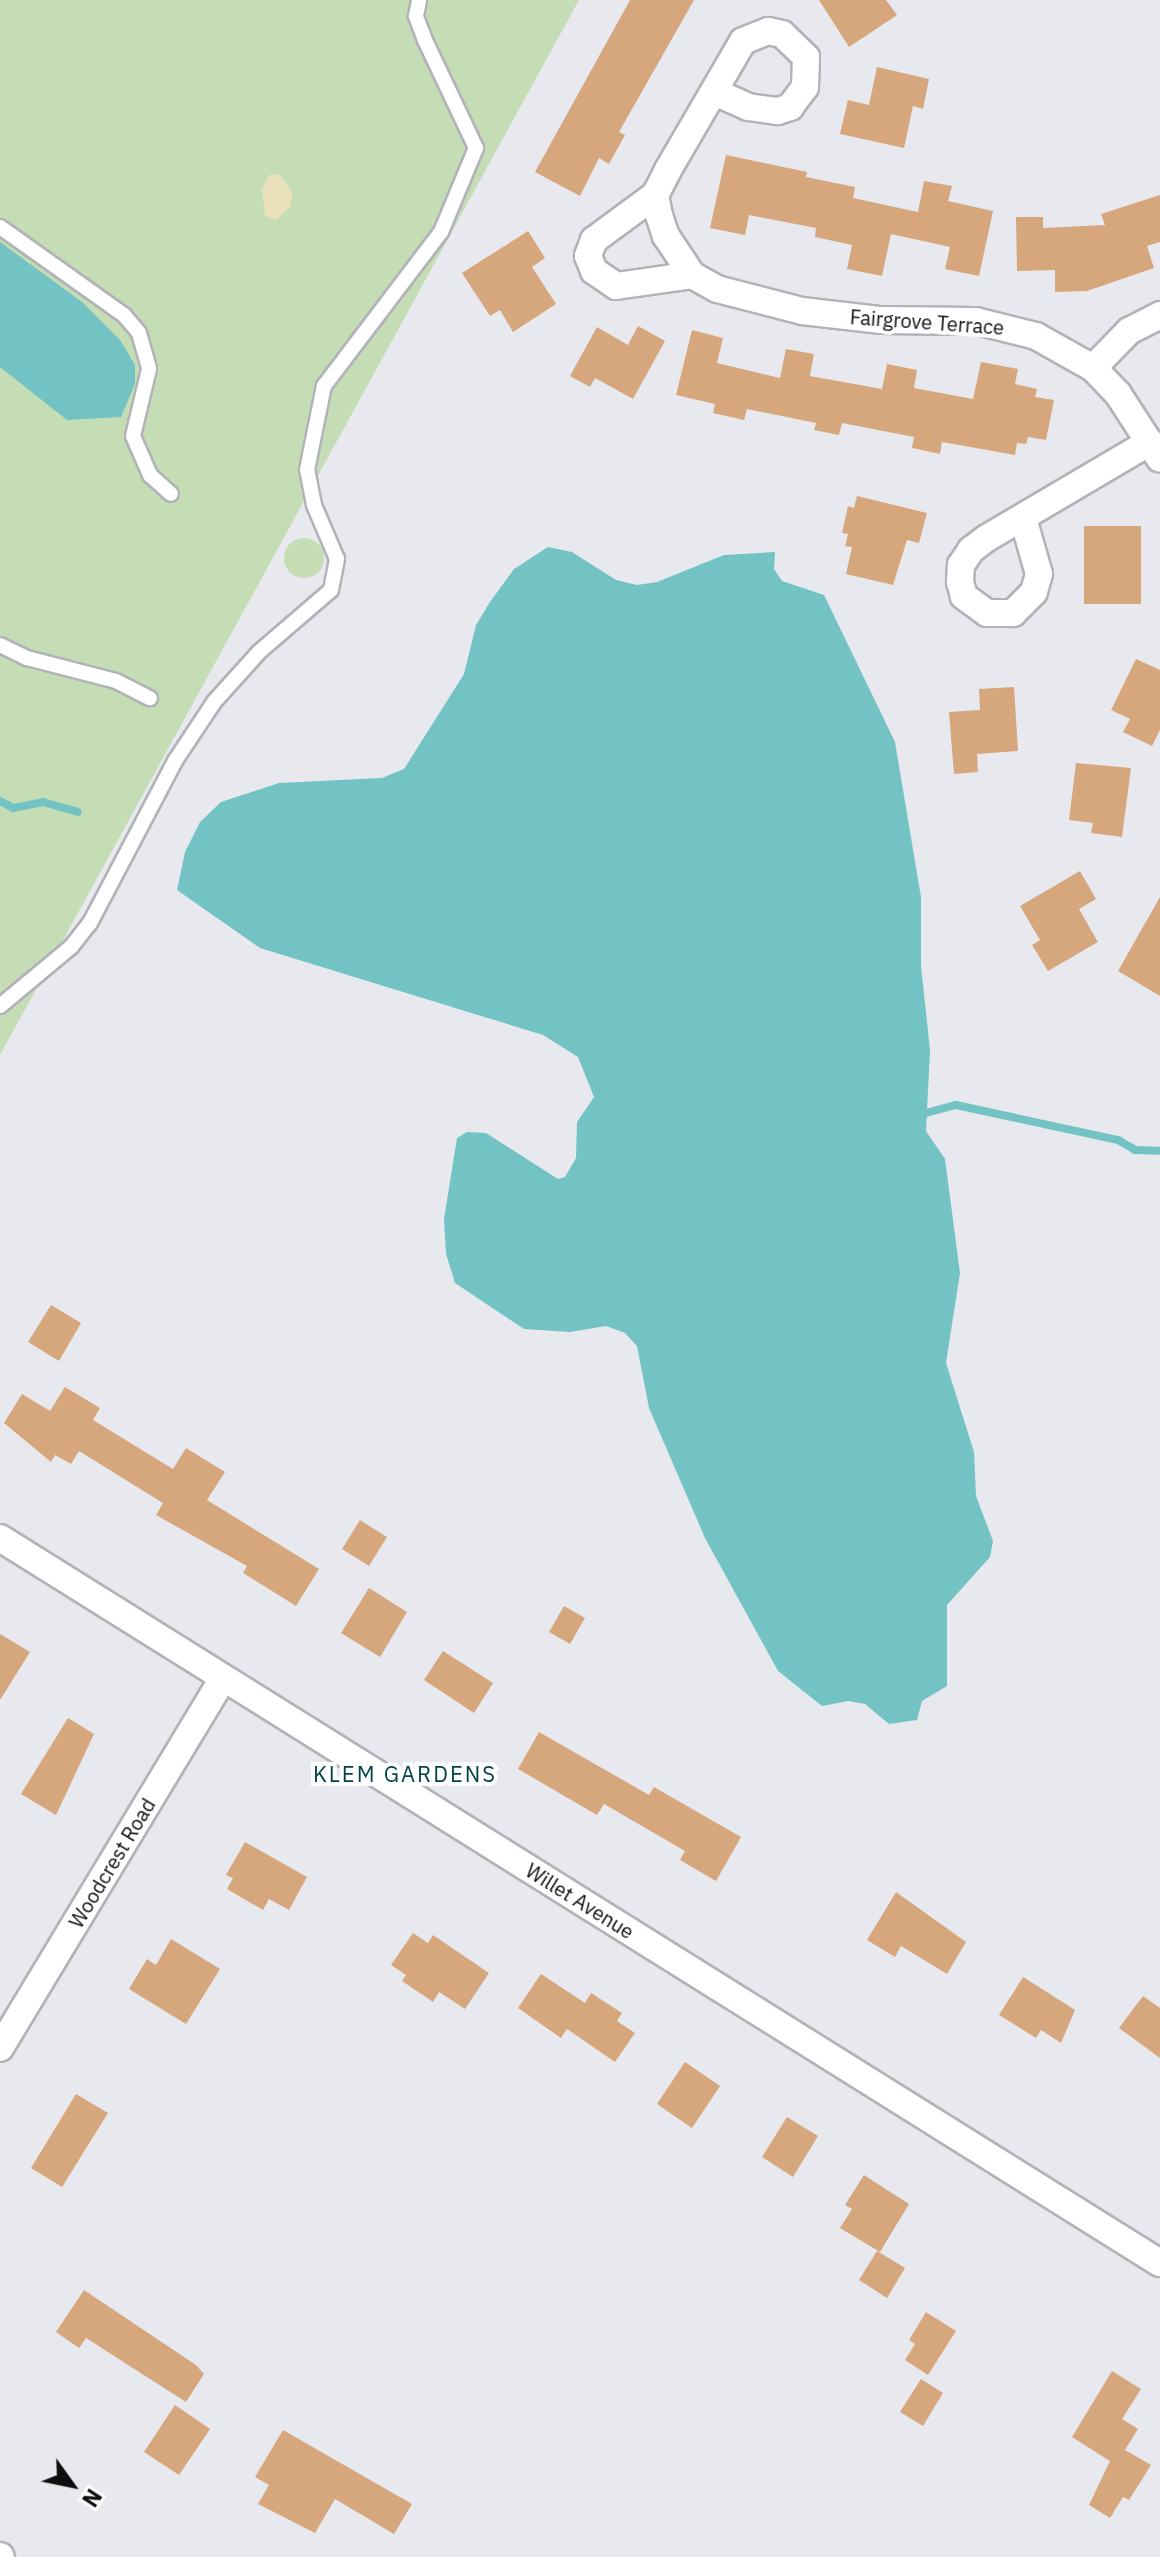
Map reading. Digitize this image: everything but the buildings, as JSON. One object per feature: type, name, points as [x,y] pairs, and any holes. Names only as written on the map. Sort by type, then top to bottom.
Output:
[{"type":"street","points":[[655,195],[666,236],[692,275],[616,286],[594,271],[588,256],[594,240],[655,195],[717,93]]},
{"type":"street","name":"Fairgrove Terrace","points":[[692,275],[717,289],[823,314],[1010,327],[1064,348],[1093,368],[1118,394],[1155,451]]},
{"type":"street","points":[[1093,368],[1129,331],[1160,315]]},
{"type":"street","points":[[1023,518],[1155,451]]},
{"type":"street","name":"Willet Avenue","points":[[0,1538],[1160,2263]]},
{"type":"street","name":"Woodcrest Road","points":[[0,2048],[223,1679]]},
{"type":"lane","points":[[0,1006],[71,947],[90,923],[175,761],[214,702],[259,652],[331,590],[337,559],[314,505],[307,470],[324,386],[441,232],[476,148],[425,40],[416,16],[419,0]]},
{"type":"lane","points":[[0,227],[124,315],[139,333],[149,369],[133,436],[150,475],[171,494]]},
{"type":"lane","points":[[0,645],[27,658],[116,681],[150,698]]},
{"type":"green space","points":[[0,0],[579,0],[0,1055]]},
{"type":"green space","points":[[304,538],[318,544],[324,558],[318,572],[304,578],[290,572],[284,558],[290,544]]},
{"type":"sand","points":[[279,174],[293,193],[290,207],[276,220],[265,216],[262,190],[269,175]]},
{"type":"water","points":[[0,242],[82,302],[120,340],[135,365],[135,384],[121,417],[67,420],[0,367]]},
{"type":"water","points":[[548,547],[572,552],[616,580],[637,585],[657,582],[724,555],[775,552],[774,569],[782,581],[824,595],[895,742],[921,897],[921,966],[930,1050],[926,1131],[945,1159],[960,1273],[946,1363],[974,1452],[976,1496],[993,1541],[990,1557],[947,1605],[947,1686],[922,1701],[917,1720],[889,1724],[865,1704],[848,1701],[822,1706],[778,1671],[705,1538],[649,1408],[637,1346],[625,1333],[606,1326],[570,1332],[524,1329],[455,1283],[446,1254],[444,1219],[457,1138],[467,1132],[486,1133],[558,1179],[565,1177],[576,1158],[577,1122],[594,1097],[578,1057],[543,1035],[260,948],[177,890],[185,852],[200,822],[221,802],[279,783],[382,778],[404,769],[464,674],[476,625],[490,602],[514,569]]},
{"type":"waterway","points":[[0,801],[13,808],[43,802],[78,812]]},
{"type":"waterway","points":[[926,1113],[956,1105],[1118,1140],[1135,1150],[1160,1151]]},
{"type":"district","name":"KLEM GARDENS","points":[[405,1774]]}]
